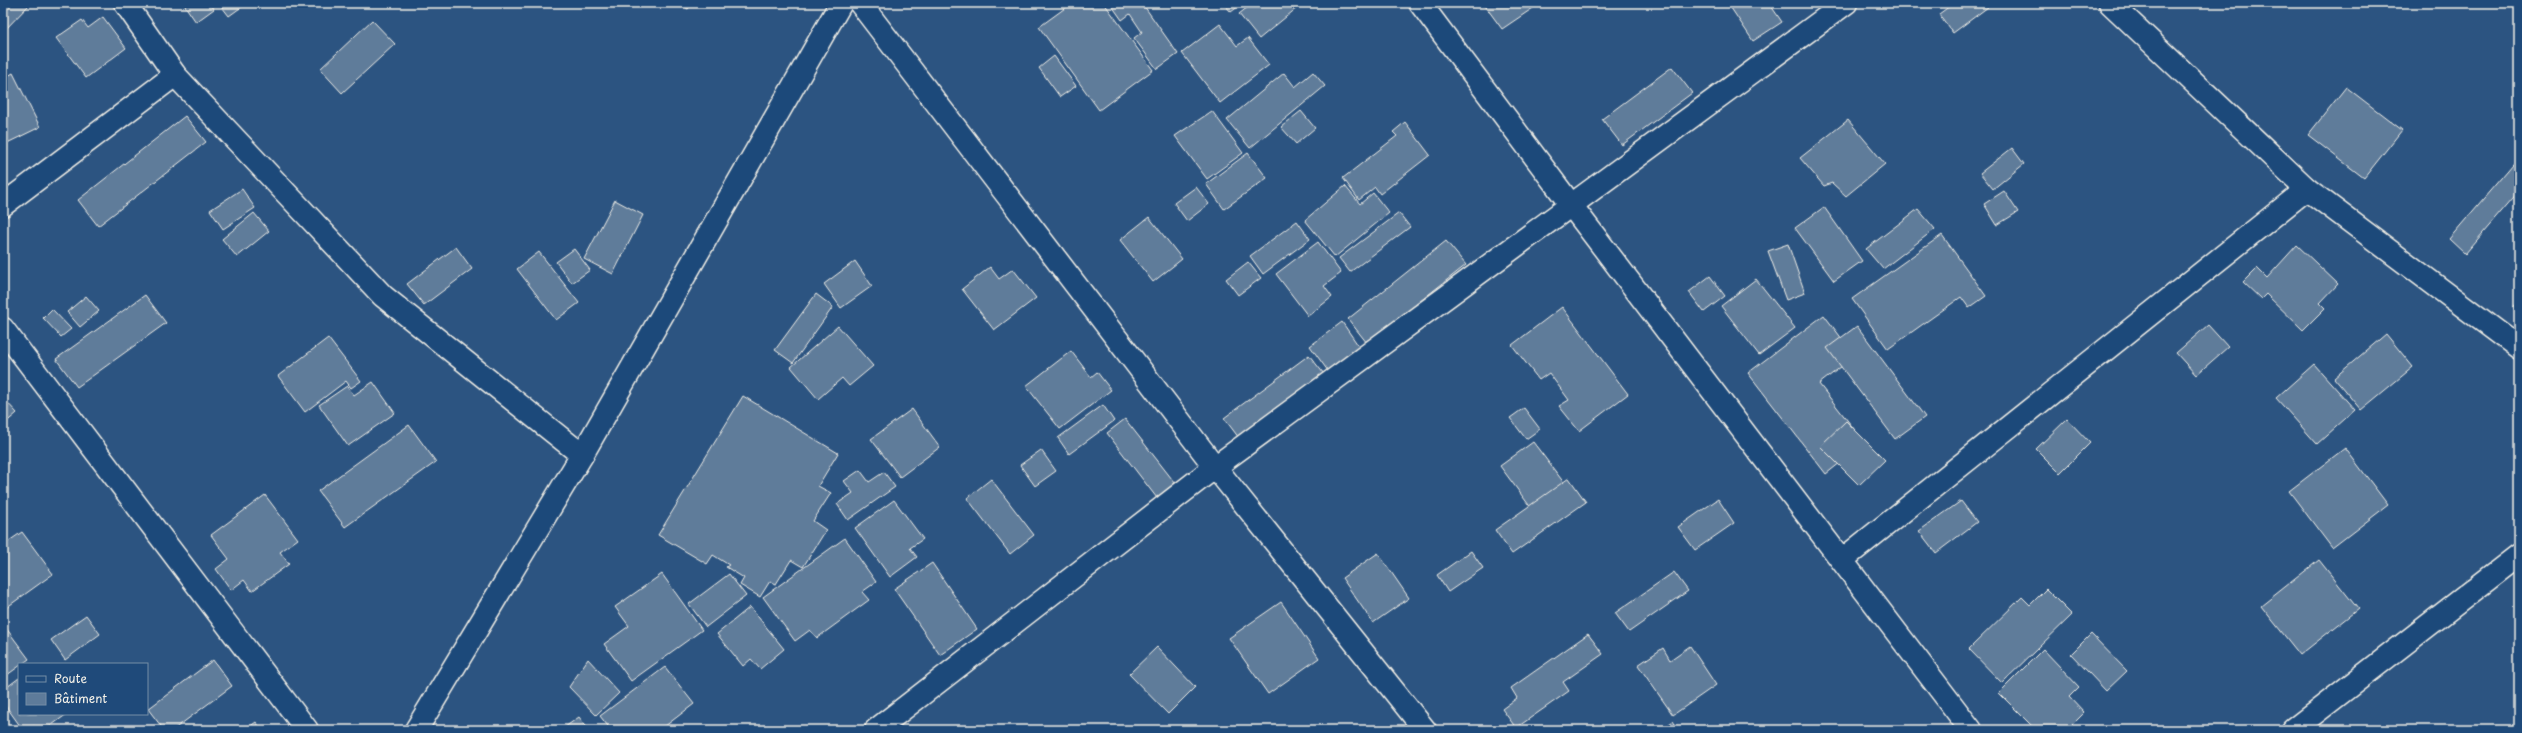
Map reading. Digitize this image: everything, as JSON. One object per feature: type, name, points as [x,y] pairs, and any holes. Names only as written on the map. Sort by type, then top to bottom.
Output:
[{"type":"street","points":[[125,3],[175,76],[383,296],[582,455]]},
{"type":"street","points":[[416,730],[582,455],[841,3]]},
{"type":"street","points":[[860,3],[1215,467],[1425,730]]},
{"type":"street","points":[[1420,3],[1571,205],[1971,730]]},
{"type":"street","points":[[876,730],[1215,467],[1846,3]]},
{"type":"street","points":[[2110,3],[2307,189],[2519,348]]},
{"type":"street","points":[[3,205],[175,76]]},
{"type":"street","points":[[1842,560],[2307,189]]},
{"type":"street","points":[[3,329],[307,730]]},
{"type":"street","points":[[2293,730],[2519,555]]},
{"type":"building","points":[[12,3],[26,3],[29,5],[3,32],[3,12]]},
{"type":"building","points":[[183,3],[210,3],[214,9],[196,22]]},
{"type":"building","points":[[219,3],[247,3],[229,16]]},
{"type":"building","points":[[678,3],[693,3],[688,9]]},
{"type":"building","points":[[1072,3],[1104,3],[1153,70],[1099,110],[1039,27]]},
{"type":"building","points":[[1110,3],[1142,3],[1178,54],[1157,69],[1134,38],[1142,32],[1130,14],[1122,20]]},
{"type":"building","points":[[1223,3],[1243,3],[1231,12]]},
{"type":"building","points":[[1253,3],[1303,3],[1259,39],[1239,14]]},
{"type":"building","points":[[1483,3],[1534,3],[1536,6],[1502,29]]},
{"type":"building","points":[[1739,3],[1769,3],[1782,22],[1753,41],[1731,8]]},
{"type":"building","points":[[1954,3],[1985,3],[1988,7],[1953,33],[1939,14]]},
{"type":"building","points":[[103,17],[126,48],[86,78],[56,38],[82,20],[88,28]]},
{"type":"building","points":[[372,20],[395,44],[342,93],[320,69]]},
{"type":"building","points":[[1220,24],[1237,46],[1248,38],[1269,65],[1220,103],[1182,53]]},
{"type":"building","points":[[1054,56],[1076,86],[1060,97],[1039,68]]},
{"type":"building","points":[[1672,67],[1692,93],[1622,145],[1602,119]]},
{"type":"building","points":[[1313,72],[1325,86],[1250,148],[1227,120],[1284,73],[1295,87]]},
{"type":"building","points":[[13,73],[40,127],[3,145],[3,79]]},
{"type":"building","points":[[2346,87],[2402,130],[2364,178],[2308,135]]},
{"type":"building","points":[[1212,111],[1243,153],[1207,179],[1175,136]]},
{"type":"building","points":[[1301,111],[1315,128],[1296,144],[1281,127]]},
{"type":"building","points":[[185,116],[206,142],[98,226],[78,200]]},
{"type":"building","points":[[1848,120],[1885,164],[1846,196],[1832,183],[1824,186],[1800,158]]},
{"type":"building","points":[[1405,122],[1430,155],[1380,194],[1375,187],[1359,200],[1343,178],[1397,136],[1393,132]]},
{"type":"building","points":[[2012,148],[2024,164],[1993,189],[1980,173]]},
{"type":"building","points":[[1248,153],[1267,178],[1224,209],[1206,184]]},
{"type":"building","points":[[2519,157],[2519,191],[2465,254],[2449,239]]},
{"type":"building","points":[[1345,186],[1360,204],[1373,193],[1389,213],[1335,257],[1305,220]]},
{"type":"building","points":[[1196,187],[1209,204],[1187,221],[1174,203]]},
{"type":"building","points":[[242,189],[255,208],[223,229],[210,210]]},
{"type":"building","points":[[2004,191],[2018,212],[1997,225],[1984,204]]},
{"type":"building","points":[[615,200],[643,215],[613,274],[584,259]]},
{"type":"building","points":[[1824,207],[1862,261],[1834,281],[1795,228]]},
{"type":"building","points":[[1918,209],[1935,229],[1883,269],[1866,249]]},
{"type":"building","points":[[254,213],[269,231],[237,257],[222,239]]},
{"type":"building","points":[[1399,213],[1410,227],[1350,272],[1339,258]]},
{"type":"building","points":[[1149,217],[1182,259],[1153,282],[1120,240]]},
{"type":"building","points":[[1297,221],[1310,239],[1263,274],[1250,256]]},
{"type":"building","points":[[1942,235],[1986,296],[1969,308],[1961,297],[1888,349],[1852,299]]},
{"type":"building","points":[[1446,241],[1466,265],[1367,343],[1348,319]]},
{"type":"building","points":[[1318,242],[1341,273],[1324,286],[1332,297],[1308,316],[1276,274]]},
{"type":"building","points":[[1788,244],[1805,293],[1786,300],[1768,251]]},
{"type":"building","points":[[2297,245],[2338,284],[2320,303],[2325,308],[2303,330],[2266,294],[2261,299],[2243,282],[2257,268],[2267,278]]},
{"type":"building","points":[[456,247],[472,269],[424,305],[407,284]]},
{"type":"building","points":[[574,249],[590,270],[572,283],[556,262]]},
{"type":"building","points":[[539,252],[579,303],[556,320],[517,269]]},
{"type":"building","points":[[855,261],[872,286],[841,308],[824,284]]},
{"type":"building","points":[[1248,262],[1261,278],[1238,295],[1226,279]]},
{"type":"building","points":[[990,267],[999,279],[1013,269],[1036,298],[994,330],[962,289]]},
{"type":"building","points":[[1710,276],[1725,296],[1704,312],[1689,292]]},
{"type":"building","points":[[1756,279],[1795,328],[1759,355],[1721,306]]},
{"type":"building","points":[[816,294],[833,307],[793,363],[775,350]]},
{"type":"building","points":[[145,295],[166,323],[77,387],[56,359]]},
{"type":"building","points":[[86,296],[99,311],[80,327],[67,312]]},
{"type":"building","points":[[2519,300],[2519,313],[2513,308]]},
{"type":"building","points":[[1562,307],[1628,394],[1579,431],[1559,406],[1569,400],[1549,373],[1539,380],[1512,345]]},
{"type":"building","points":[[52,309],[71,329],[61,337],[43,318]]},
{"type":"building","points":[[1824,315],[1855,356],[1819,384],[1865,443],[1826,474],[1748,373]]},
{"type":"building","points":[[1342,322],[1360,348],[1328,371],[1310,346]]},
{"type":"building","points":[[2208,325],[2228,347],[2196,375],[2176,353]]},
{"type":"building","points":[[838,326],[873,366],[849,386],[842,378],[818,399],[791,367]]},
{"type":"building","points":[[1857,326],[1925,417],[1895,439],[1827,348]]},
{"type":"building","points":[[2386,334],[2413,367],[2361,410],[2334,378]]},
{"type":"building","points":[[328,338],[361,381],[351,388],[346,381],[305,412],[278,376]]},
{"type":"building","points":[[1071,351],[1091,377],[1097,372],[1111,390],[1060,429],[1026,386]]},
{"type":"building","points":[[1309,355],[1324,374],[1239,438],[1224,418]]},
{"type":"building","points":[[2314,364],[2355,410],[2317,444],[2276,398]]},
{"type":"building","points":[[373,382],[395,413],[348,446],[319,405],[347,386],[354,395]]},
{"type":"building","points":[[743,396],[838,453],[818,486],[831,493],[813,521],[826,530],[803,567],[791,560],[776,584],[770,581],[760,597],[740,585],[744,578],[726,567],[729,565],[713,555],[707,564],[658,535]]},
{"type":"building","points":[[4,399],[17,413],[3,425],[3,400]]},
{"type":"building","points":[[1103,405],[1114,421],[1069,454],[1058,438]]},
{"type":"building","points":[[1524,408],[1540,429],[1526,439],[1510,418]]},
{"type":"building","points":[[912,409],[940,447],[900,477],[871,439]]},
{"type":"building","points":[[1125,419],[1179,488],[1160,502],[1107,433]]},
{"type":"building","points":[[2067,419],[2090,443],[2060,473],[2036,449]]},
{"type":"building","points":[[1846,421],[1885,460],[1859,485],[1820,446]]},
{"type":"building","points":[[409,425],[436,462],[345,527],[318,491]]},
{"type":"building","points":[[1533,442],[1574,496],[1540,520],[1500,466]]},
{"type":"building","points":[[2345,448],[2388,505],[2332,548],[2289,491]]},
{"type":"building","points":[[1041,450],[1056,471],[1035,486],[1020,465]]},
{"type":"building","points":[[860,470],[869,482],[884,472],[895,487],[848,520],[837,504],[853,493],[844,481]]},
{"type":"building","points":[[1569,478],[1586,502],[1512,554],[1495,530]]},
{"type":"building","points":[[991,479],[1034,535],[1010,554],[967,498]]},
{"type":"building","points":[[265,495],[298,539],[280,552],[289,564],[252,591],[244,580],[231,590],[216,569],[229,559],[211,535]]},
{"type":"building","points":[[1718,499],[1734,523],[1695,550],[1678,527]]},
{"type":"building","points":[[894,500],[923,539],[910,548],[917,557],[890,577],[855,528]]},
{"type":"building","points":[[1961,501],[1977,522],[1936,553],[1919,531]]},
{"type":"building","points":[[22,532],[53,574],[3,610],[3,545]]},
{"type":"building","points":[[845,538],[876,582],[862,592],[869,600],[817,638],[810,630],[795,641],[763,597]]},
{"type":"building","points":[[1471,551],[1483,568],[1448,592],[1437,575]]},
{"type":"building","points":[[1378,553],[1409,598],[1373,623],[1342,578]]},
{"type":"building","points":[[2319,560],[2358,609],[2300,655],[2261,606]]},
{"type":"building","points":[[932,563],[977,629],[940,655],[894,589]]},
{"type":"building","points":[[1674,572],[1688,591],[1629,632],[1615,613]]},
{"type":"building","points":[[662,574],[702,630],[631,681],[604,644],[629,626],[615,607]]},
{"type":"building","points":[[729,574],[746,596],[706,627],[689,604]]},
{"type":"building","points":[[2046,589],[2072,615],[2002,683],[1969,649],[2022,597],[2030,605]]},
{"type":"building","points":[[1281,602],[1319,658],[1268,694],[1229,638]]},
{"type":"building","points":[[750,607],[784,649],[760,669],[751,659],[743,666],[717,634]]},
{"type":"building","points":[[86,615],[100,634],[65,660],[51,640]]},
{"type":"building","points":[[3,624],[29,659],[24,663],[18,663],[18,667],[3,678]]},
{"type":"building","points":[[1588,634],[1603,654],[1563,682],[1569,691],[1516,728],[1502,709],[1517,698],[1511,688]]},
{"type":"building","points":[[2091,634],[2127,671],[2106,691],[2071,654]]},
{"type":"building","points":[[1690,646],[1716,685],[1673,715],[1638,665],[1663,648],[1670,660]]},
{"type":"building","points":[[1157,647],[1195,687],[1168,714],[1129,674]]},
{"type":"building","points":[[2043,649],[2079,687],[2069,697],[2084,713],[2067,730],[2036,730],[1999,693]]},
{"type":"building","points":[[588,659],[619,693],[596,715],[569,687]]},
{"type":"building","points":[[213,660],[232,686],[173,730],[164,730],[148,709]]},
{"type":"building","points":[[665,667],[694,704],[660,730],[611,730],[600,716]]},
{"type":"building","points":[[18,679],[18,715],[66,715],[45,730],[37,730],[34,726],[23,730],[3,702],[3,690]]},
{"type":"building","points":[[579,717],[589,730],[561,730]]},
{"type":"building","points":[[1673,721],[1679,730],[1661,730]]},
{"type":"building","points":[[256,722],[262,730],[245,730]]}]
